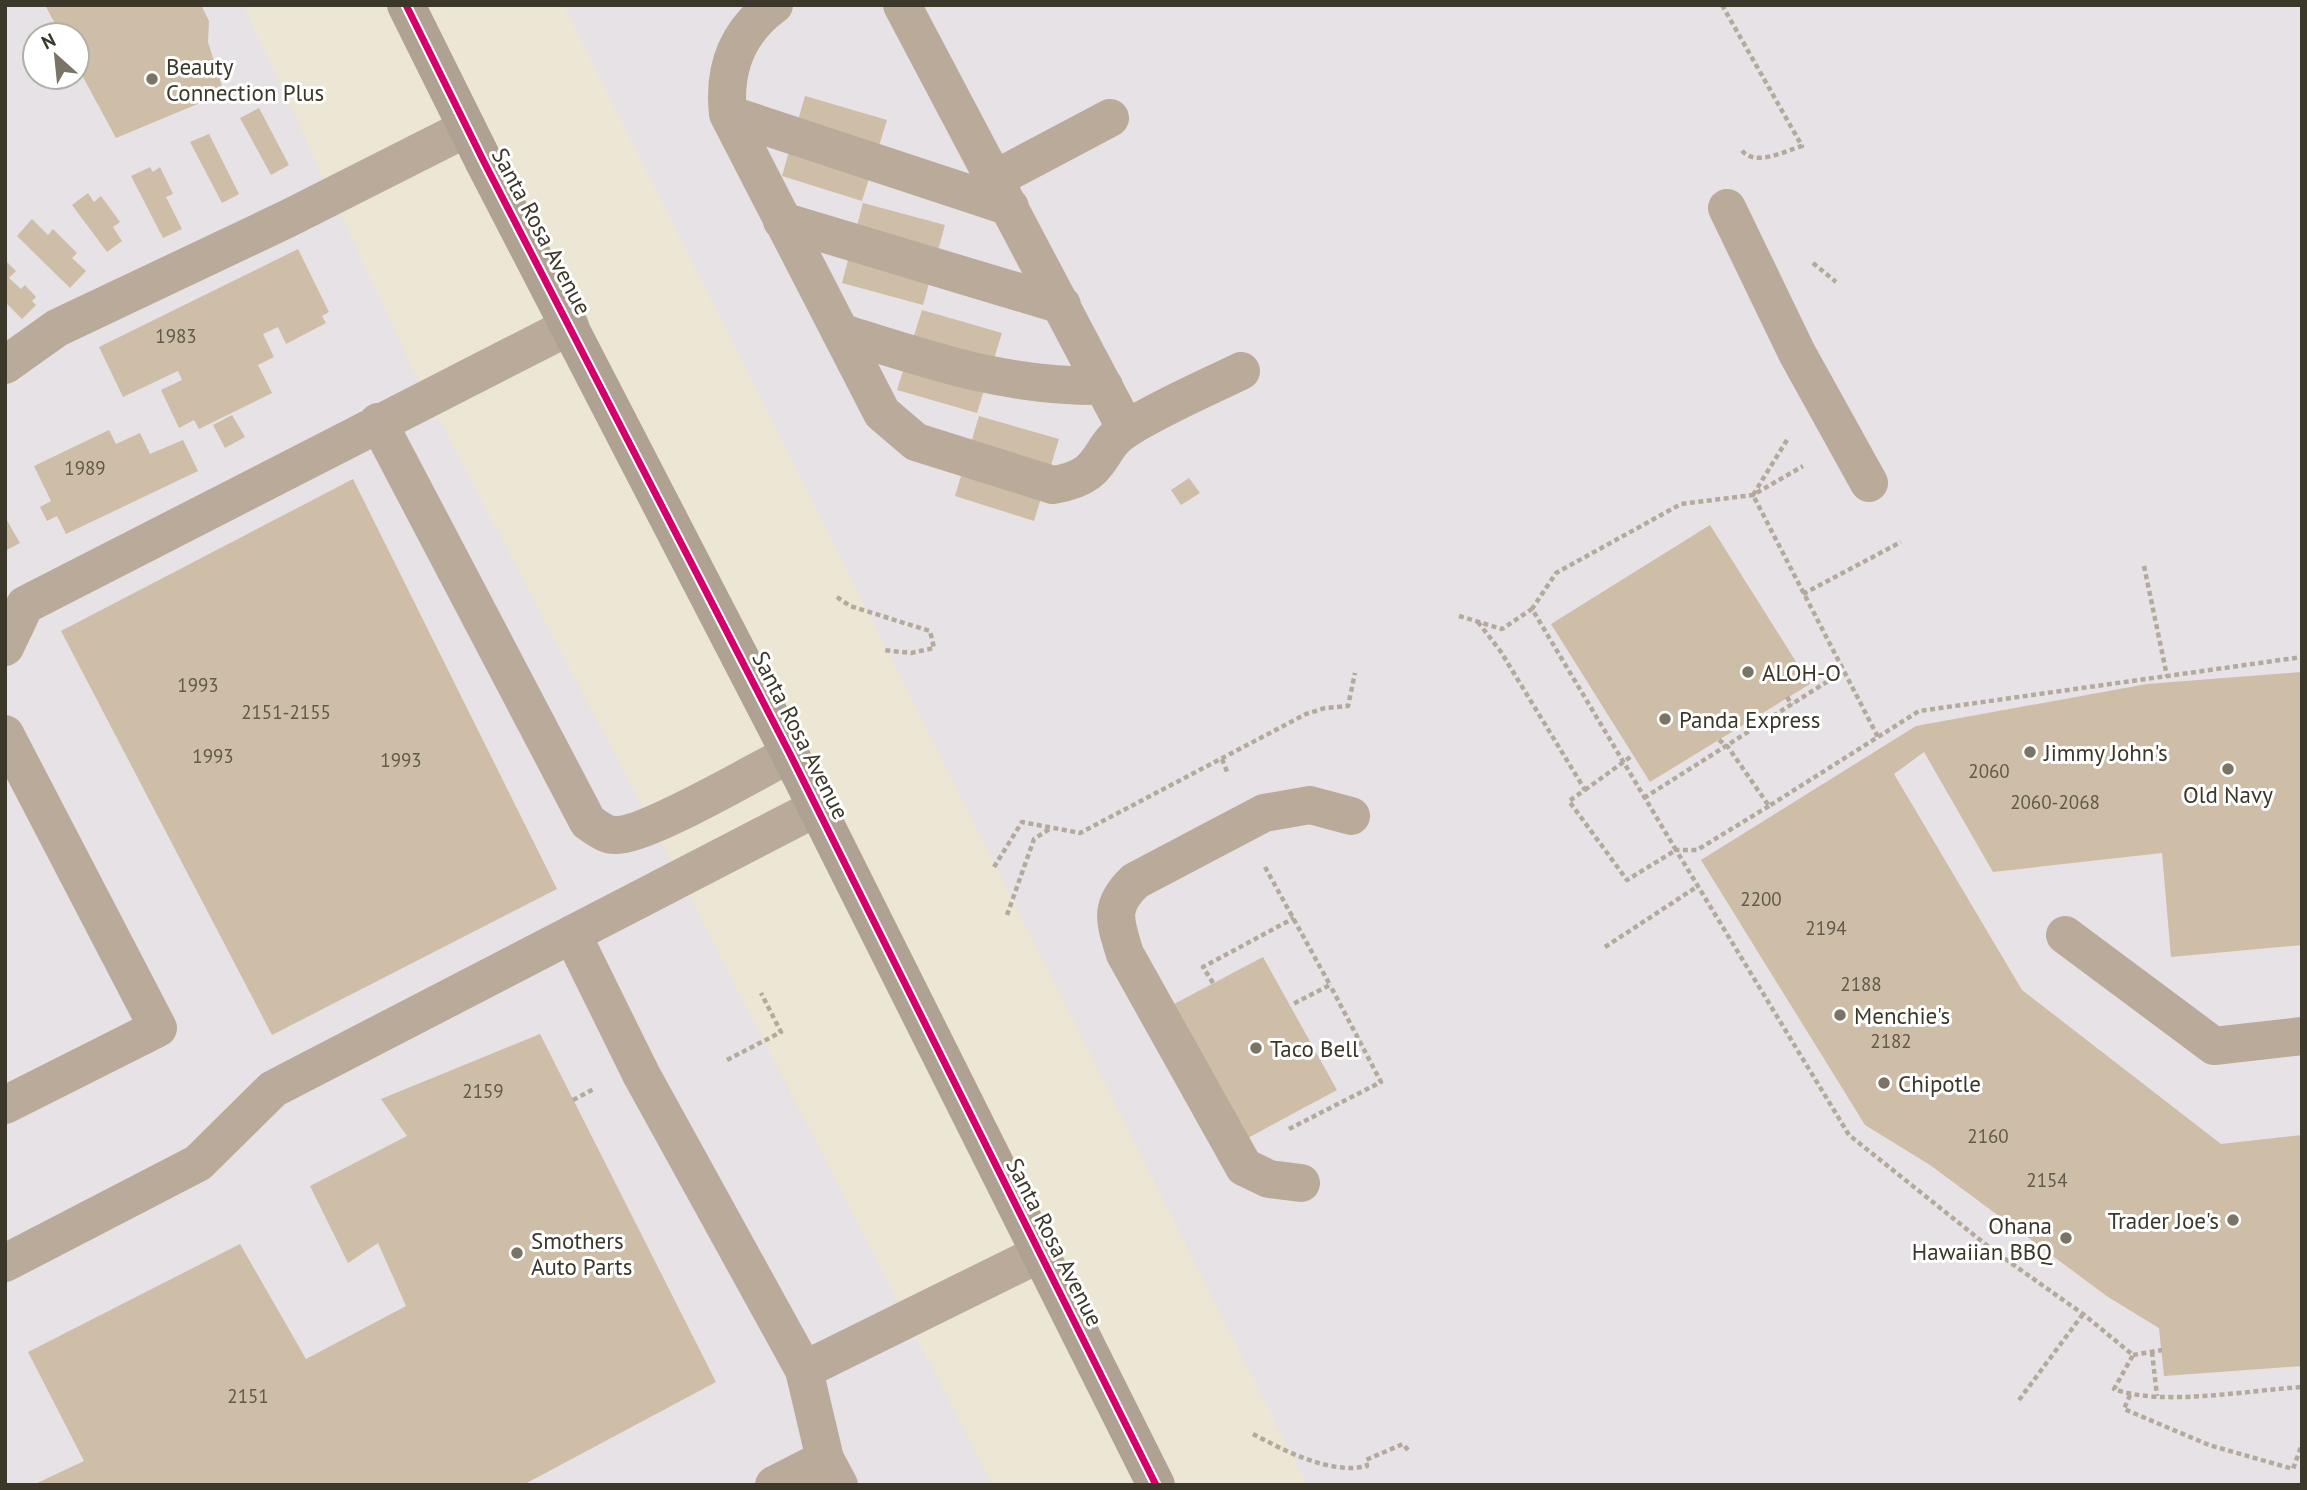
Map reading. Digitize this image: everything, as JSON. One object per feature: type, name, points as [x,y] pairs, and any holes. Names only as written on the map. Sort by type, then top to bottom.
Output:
[{"type":"main road","name":"Santa Rosa Avenue","points":[[406,5],[790,754],[1156,1485]]},
{"type":"lane","points":[[774,5],[751,24],[737,46],[728,72],[728,114],[882,413],[916,442],[1053,485],[1069,482],[1090,473],[1126,429],[1241,370]]},
{"type":"lane","points":[[902,5],[1126,429]]},
{"type":"lane","points":[[728,114],[1002,193]]},
{"type":"lane","points":[[1002,193],[1110,118]]},
{"type":"lane","points":[[5,365],[33,343],[67,323],[287,219],[467,128]]},
{"type":"lane","points":[[1727,208],[1797,353],[1869,483]]},
{"type":"lane","points":[[782,221],[1062,304]]},
{"type":"lane","points":[[5,647],[25,605],[570,326]]},
{"type":"lane","points":[[840,332],[961,370],[1009,381],[1045,386],[1104,386]]},
{"type":"lane","points":[[378,422],[588,822],[601,832],[618,835],[646,827],[790,754]]},
{"type":"lane","points":[[5,734],[158,1028],[5,1105]]},
{"type":"lane","points":[[1301,1183],[1269,1179],[1244,1167],[1125,954],[1114,919],[1120,895],[1135,881],[1264,813],[1310,805],[1351,816]]},
{"type":"lane","points":[[5,1263],[198,1164],[274,1089],[816,808]]},
{"type":"lane","points":[[572,934],[641,1074],[804,1370],[832,1472],[774,1485]]},
{"type":"lane","points":[[2065,935],[2214,1046],[2302,1036]]},
{"type":"lane","points":[[804,1370],[1038,1254]]},
{"type":"path","points":[[1722,5],[1802,146],[1756,159],[1746,156],[1741,149]]},
{"type":"path","points":[[1807,252],[1814,264],[1836,282]]},
{"type":"path","points":[[1753,495],[1787,440],[1793,443]]},
{"type":"path","points":[[1459,616],[1502,629],[1532,609],[1556,573],[1681,504],[1753,495],[1814,459]]},
{"type":"path","points":[[1753,495],[1879,739]]},
{"type":"path","points":[[1803,594],[1901,542]]},
{"type":"path","points":[[2144,566],[2167,676]]},
{"type":"path","points":[[837,597],[850,606],[930,631],[934,648],[911,653],[883,650]]},
{"type":"path","points":[[1532,609],[1849,1135],[1994,1251],[2083,1314],[2133,1355],[2162,1350]]},
{"type":"path","points":[[1478,622],[1501,652],[1585,790]]},
{"type":"path","points":[[1633,755],[1569,801],[1627,880],[1676,850],[1697,850],[1879,739],[1919,711],[2302,657]]},
{"type":"path","points":[[1644,798],[1844,671]]},
{"type":"path","points":[[994,867],[1022,822],[1080,833],[1306,714],[1325,708],[1348,706],[1355,673]]},
{"type":"path","points":[[1787,697],[1792,705]]},
{"type":"path","points":[[1719,740],[1728,747],[1769,806]]},
{"type":"path","points":[[1007,915],[1034,839],[1053,827]]},
{"type":"path","points":[[1239,1154],[1381,1082],[1262,862]]},
{"type":"path","points":[[1605,947],[1698,886]]},
{"type":"path","points":[[1213,983],[1203,967],[1294,918]]},
{"type":"path","points":[[1290,1005],[1330,985]]},
{"type":"path","points":[[727,1060],[780,1032],[761,993]]},
{"type":"path","points":[[2019,1400],[2083,1314]]},
{"type":"path","points":[[2152,1352],[2157,1396]]},
{"type":"path","points":[[2133,1355],[2114,1389],[2130,1395],[2157,1396],[2302,1387]]},
{"type":"path","points":[[2130,1395],[2124,1409],[2233,1452],[2293,1469],[2302,1444]]},
{"type":"path","points":[[1253,1434],[1281,1449],[1350,1471],[1367,1466],[1366,1460],[1403,1444],[1408,1450]]},
{"type":"shaded area","points":[[5,5],[243,5],[413,370],[707,930],[992,1485],[5,1485]]},
{"type":"shaded area","points":[[563,5],[2302,5],[2302,1485],[1307,1485]]},
{"type":"building","name":"Beauty Connection Plus","points":[[45,5],[201,5],[209,21],[208,42],[224,93],[116,138],[91,91],[91,21],[54,21]]},
{"type":"building","points":[[805,96],[887,120],[862,201],[782,176]]},
{"type":"building","points":[[259,108],[289,165],[271,175],[240,118]]},
{"type":"building","points":[[209,134],[239,194],[222,203],[190,142]]},
{"type":"building","points":[[150,167],[153,172],[160,167],[173,194],[166,197],[182,229],[163,238],[131,176]]},
{"type":"building","points":[[88,193],[94,202],[101,196],[120,222],[113,227],[122,241],[107,252],[72,205]]},
{"type":"building","points":[[863,203],[945,225],[923,305],[842,283]]},
{"type":"building","points":[[32,219],[48,235],[53,229],[77,253],[72,258],[86,271],[70,288],[17,236]]},
{"type":"building","points":[[298,249],[329,312],[322,316],[326,323],[286,344],[278,327],[263,334],[274,357],[258,365],[272,393],[199,429],[194,420],[179,428],[161,390],[182,380],[178,371],[123,397],[99,347]]},
{"type":"building","points":[[5,260],[16,271],[9,278],[21,289],[25,285],[36,297],[32,301],[36,305],[22,319],[5,302]]},
{"type":"building","points":[[922,310],[1002,333],[977,413],[897,390]]},
{"type":"building","points":[[232,415],[245,437],[225,448],[213,425]]},
{"type":"building","points":[[979,416],[1059,439],[1034,521],[955,496]]},
{"type":"building","points":[[109,430],[116,444],[140,433],[150,454],[183,440],[198,471],[66,534],[57,516],[47,521],[40,507],[51,501],[34,466]]},
{"type":"building","points":[[1189,478],[1200,493],[1181,505],[1171,490]]},
{"type":"building","points":[[353,479],[557,889],[272,1035],[61,631]]},
{"type":"building","points":[[5,517],[20,543],[5,551]]},
{"type":"building","points":[[1710,525],[1810,684],[1650,782],[1551,624]]},
{"type":"building","points":[[2302,672],[2302,945],[2171,957],[2162,853],[1993,872],[1924,752],[1894,774],[2022,990],[2221,1144],[2302,1135],[2302,1366],[2164,1376],[2159,1328],[2108,1297],[1930,1165],[1865,1125],[1701,860],[1916,726],[2147,684]]},
{"type":"building","name":"Taco Bell","points":[[1263,957],[1337,1090],[1246,1139],[1174,1004]]},
{"type":"building","name":"Smothers Auto Parts","points":[[540,1034],[716,1382],[523,1485],[33,1485],[84,1461],[28,1352],[240,1244],[306,1359],[406,1306],[378,1243],[348,1263],[310,1186],[407,1136],[381,1099]]},
{"type":"cycle path","points":[[406,5],[484,162],[790,754],[1156,1485]]},
{"type":"place","name":"Beauty Connection Plus","points":[[152,79]]},
{"type":"place","name":"ALOH-O","points":[[1748,672]]},
{"type":"place","name":"Panda Express","points":[[1665,719]]},
{"type":"place","name":"Jimmy John's","points":[[2030,752]]},
{"type":"place","name":"Old Navy","points":[[2228,769]]},
{"type":"place","name":"Menchie's","points":[[1840,1015]]},
{"type":"place","name":"Taco Bell","points":[[1256,1048]]},
{"type":"place","name":"Chipotle","points":[[1884,1083]]},
{"type":"place","name":"Trader Joe's","points":[[2233,1220]]},
{"type":"place","name":"Ohana Hawaiian BBQ","points":[[2066,1238]]},
{"type":"place","name":"Smothers Auto Parts","points":[[517,1253]]}]
